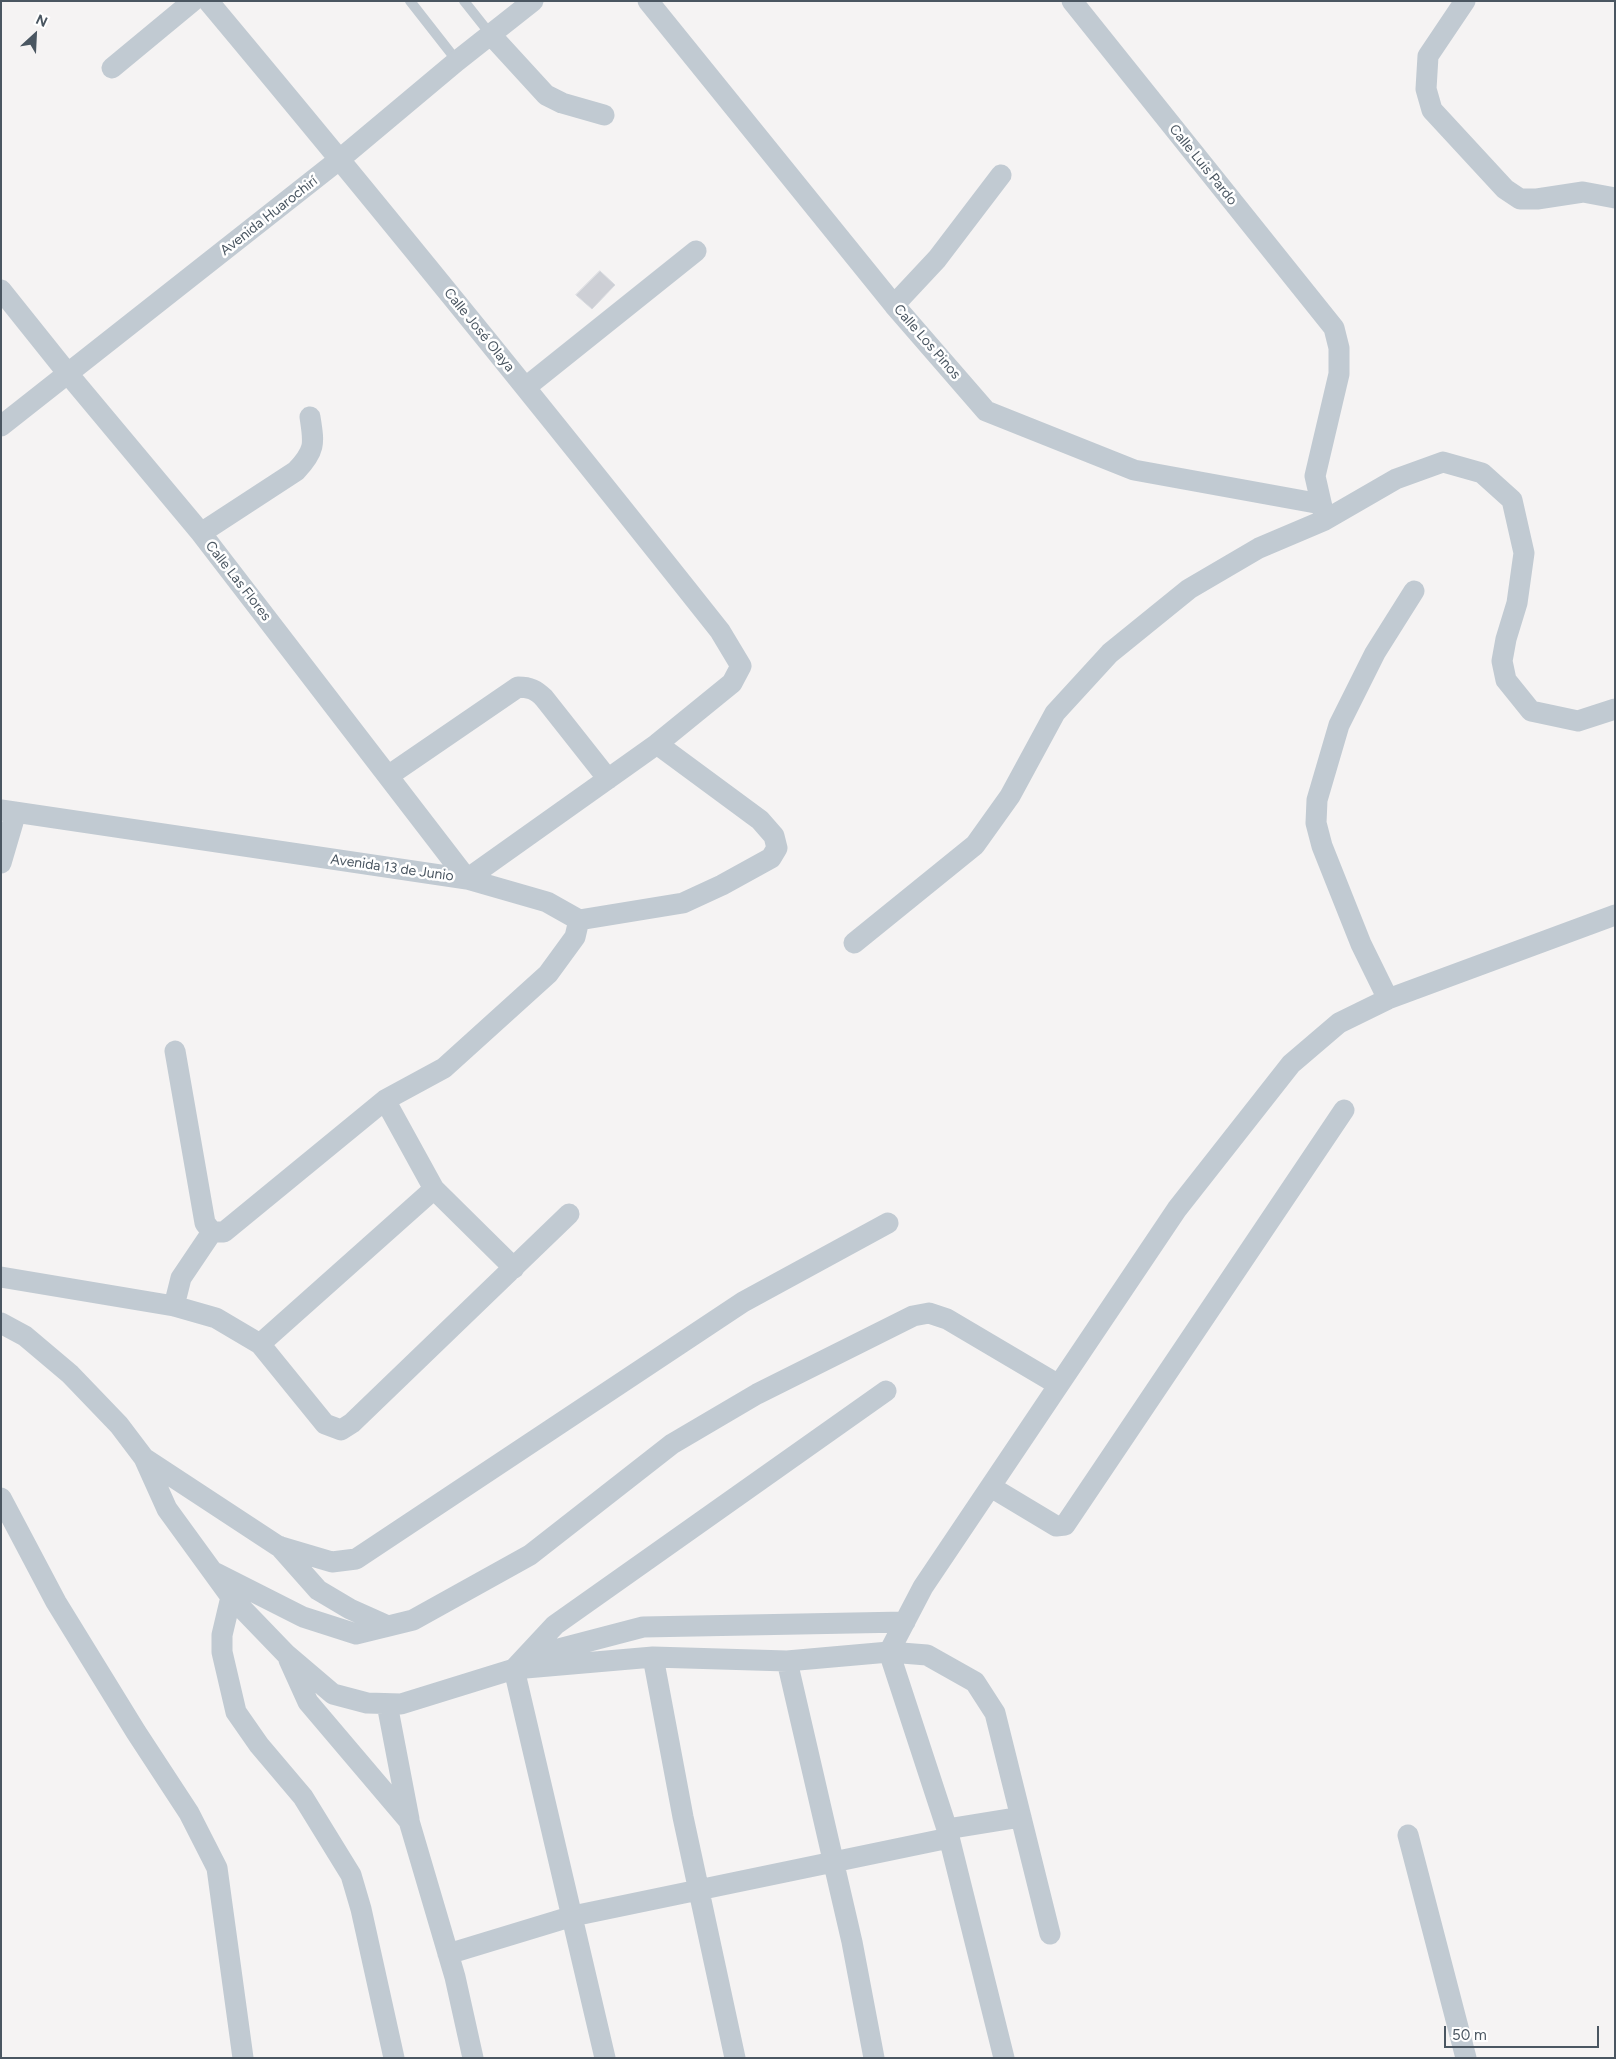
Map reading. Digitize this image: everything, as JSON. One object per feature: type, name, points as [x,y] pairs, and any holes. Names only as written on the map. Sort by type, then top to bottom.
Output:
[{"type":"street","points":[[112,68],[193,1]]},
{"type":"street","name":"Calle José Olaya","points":[[208,1],[526,387],[720,631],[741,666]]},
{"type":"street","name":"Avenida Huarochirí","points":[[1,426],[69,375],[340,159],[457,61],[533,1]]},
{"type":"street","name":"Calle Los Pinos","points":[[648,1],[894,305],[986,411],[1134,470],[1323,512]]},
{"type":"street","name":"Calle Luis Pardo","points":[[1072,1],[1334,328],[1339,348],[1338,374],[1315,476],[1323,512]]},
{"type":"street","points":[[1465,1],[1428,56],[1426,90],[1432,110],[1506,189],[1520,199],[1537,199],[1583,192],[1615,198]]},
{"type":"street","points":[[491,35],[546,95],[571,106],[604,115]]},
{"type":"street","points":[[894,305],[937,259],[1001,175]]},
{"type":"street","points":[[526,387],[696,251]]},
{"type":"street","name":"Calle Las Flores","points":[[1,290],[69,375],[201,533],[467,879]]},
{"type":"street","points":[[201,533],[296,471],[306,461],[314,443],[310,417]]},
{"type":"street","points":[[854,943],[975,845],[1010,796],[1055,713],[1110,653],[1189,590],[1259,548],[1323,512],[1396,479],[1444,462],[1482,472],[1512,500],[1524,553],[1517,603],[1506,639],[1502,661],[1506,680],[1531,711],[1578,722],[1615,709]]},
{"type":"street","points":[[1388,999],[1361,944],[1322,846],[1316,823],[1317,800],[1339,725],[1375,653],[1414,591]]},
{"type":"street","name":"Avenida 13 de Junio","points":[[9,811],[467,879],[657,744],[732,683],[741,666]]},
{"type":"street","points":[[388,776],[518,687],[528,687],[544,698],[608,779]]},
{"type":"street","points":[[467,879],[547,902],[579,920],[684,902],[722,885],[771,858],[777,848],[774,836],[760,820],[657,744]]},
{"type":"street","points":[[1,863],[9,811]]},
{"type":"street","points":[[1004,2058],[948,1834],[889,1652],[923,1587],[1177,1208],[1291,1064],[1339,1023],[1388,999],[1615,915]]},
{"type":"street","points":[[212,1232],[224,1232],[385,1100],[444,1068],[541,981],[560,960],[575,937],[579,920]]},
{"type":"street","points":[[175,1051],[205,1223],[212,1232]]},
{"type":"street","points":[[385,1100],[434,1189],[514,1268]]},
{"type":"street","points":[[990,1487],[1056,1526],[1065,1525],[1344,1110]]},
{"type":"street","points":[[260,1344],[434,1189]]},
{"type":"street","points":[[1,1277],[174,1306],[216,1318],[260,1344],[325,1424],[341,1430],[352,1423],[569,1214]]},
{"type":"street","points":[[278,1546],[332,1562],[356,1559],[743,1302],[888,1223]]},
{"type":"street","points":[[174,1306],[181,1278],[212,1232]]},
{"type":"street","points":[[211,1570],[303,1617],[356,1634],[413,1620],[530,1555],[672,1444],[748,1399],[913,1316],[929,1313],[947,1319],[1058,1384]]},
{"type":"street","points":[[1,1323],[24,1336],[70,1374],[119,1425],[144,1458],[167,1509],[231,1597],[286,1654],[333,1694],[367,1703],[400,1704],[514,1669],[555,1650],[643,1627],[905,1622]]},
{"type":"street","points":[[514,1669],[555,1625],[886,1391]]},
{"type":"street","points":[[144,1458],[278,1546],[318,1590],[350,1609],[388,1626]]},
{"type":"street","points":[[1,1498],[56,1602],[136,1732],[189,1813],[217,1868],[242,2058]]},
{"type":"street","points":[[231,1597],[222,1635],[222,1652],[236,1712],[259,1745],[303,1797],[351,1875],[361,1909],[394,2058]]},
{"type":"street","points":[[514,1669],[653,1657],[787,1661],[889,1652],[927,1655],[976,1682],[994,1713],[1022,1817],[1050,1934]]},
{"type":"street","points":[[286,1654],[308,1702],[410,1821]]},
{"type":"street","points":[[653,1657],[683,1817],[735,2058]]},
{"type":"street","points":[[787,1661],[852,1942],[874,2058]]},
{"type":"street","points":[[514,1669],[573,1916],[593,2014],[605,2058]]},
{"type":"street","points":[[387,1704],[410,1821],[448,1954],[473,2058]]},
{"type":"street","points":[[448,1954],[573,1916],[833,1862],[1022,1817]]},
{"type":"street","points":[[1408,1835],[1466,2058]]},
{"type":"lane","points":[[410,1],[457,61]]},
{"type":"lane","points":[[464,1],[491,35]]},
{"type":"building","points":[[600,271],[615,285],[592,309],[576,295]]}]
